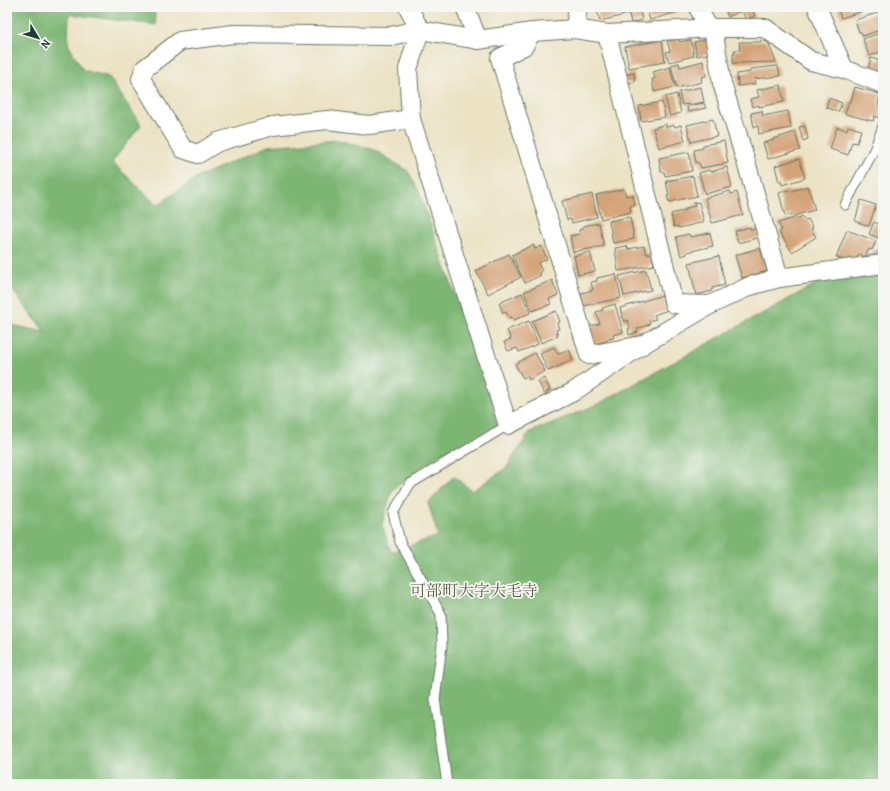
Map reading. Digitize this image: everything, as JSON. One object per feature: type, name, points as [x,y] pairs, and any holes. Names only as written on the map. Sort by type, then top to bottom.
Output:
[{"type":"street","points":[[408,7],[421,29],[408,69],[411,119],[508,425],[573,392],[642,345],[710,305],[750,286],[779,278],[883,264]]},
{"type":"street","points":[[465,7],[478,40]]},
{"type":"street","points":[[576,29],[578,7]]},
{"type":"street","points":[[698,7],[711,28],[722,82],[779,278]]},
{"type":"street","points":[[817,7],[844,69]]},
{"type":"street","points":[[411,119],[369,125],[327,120],[273,126],[218,142],[198,154],[183,149],[141,79],[144,69],[180,41],[233,34],[391,36],[421,29],[478,40],[532,32],[576,29],[607,34],[711,28],[765,28],[811,60],[844,69],[883,84]]},
{"type":"street","points":[[532,32],[524,46],[500,58],[589,355],[642,345]]},
{"type":"street","points":[[607,34],[674,304],[710,305]]},
{"type":"lane","points":[[845,205],[875,148],[883,126]]},
{"type":"lane","points":[[447,784],[435,700],[442,645],[441,614],[400,542],[393,513],[410,484],[508,425]]},
{"type":"green space","points":[[7,7],[154,7],[156,25],[69,14],[68,44],[83,70],[109,77],[141,125],[112,162],[157,205],[198,177],[268,146],[338,140],[375,150],[408,171],[419,192],[492,401],[497,426],[440,454],[392,490],[382,525],[391,552],[438,536],[428,503],[454,476],[472,491],[506,468],[530,432],[596,405],[883,247],[883,784],[7,784],[7,324],[45,332],[7,283]]},
{"type":"building","points":[[596,7],[639,7],[642,20],[631,23],[629,14],[600,21]]},
{"type":"building","points":[[646,7],[690,7],[691,8],[650,20]]},
{"type":"building","points":[[724,7],[751,7],[755,16],[746,20],[742,11],[728,17]]},
{"type":"building","points":[[837,7],[859,7],[860,12],[841,18]]},
{"type":"building","points":[[883,11],[883,29],[863,36],[861,32],[859,32],[855,20]]},
{"type":"building","points":[[883,32],[883,51],[869,56],[863,39]]},
{"type":"building","points":[[679,39],[679,42],[691,40],[694,56],[669,62],[666,52],[670,51],[667,41]]},
{"type":"building","points":[[708,39],[711,53],[697,56],[694,42]]},
{"type":"building","points":[[662,40],[665,62],[629,68],[625,47]]},
{"type":"building","points":[[761,40],[768,42],[776,62],[733,63],[733,54],[735,54],[734,50],[740,50],[739,42],[761,42]]},
{"type":"building","points":[[881,56],[883,57],[883,75],[880,74],[881,72],[868,69],[871,58],[880,61]]},
{"type":"building","points":[[703,61],[706,76],[701,77],[702,82],[677,88],[671,65],[679,63],[680,67]]},
{"type":"building","points":[[778,66],[780,76],[754,79],[755,84],[738,86],[737,74],[750,72],[750,69]]},
{"type":"building","points":[[670,67],[675,87],[654,92],[652,79],[655,79],[653,72]]},
{"type":"building","points":[[634,73],[635,82],[626,83],[625,75]]},
{"type":"building","points":[[781,85],[784,102],[752,107],[750,99],[759,97],[757,90]]},
{"type":"building","points":[[701,87],[704,102],[682,105],[679,92]]},
{"type":"building","points":[[855,87],[880,94],[878,104],[882,105],[879,118],[875,116],[873,121],[845,114]]},
{"type":"building","points":[[677,94],[681,113],[670,116],[665,97]]},
{"type":"building","points":[[829,98],[842,103],[838,112],[826,107]]},
{"type":"building","points":[[662,102],[665,117],[641,121],[639,106]]},
{"type":"building","points":[[704,103],[706,108],[688,112],[687,106]]},
{"type":"building","points":[[762,111],[763,116],[788,111],[791,128],[759,134],[758,126],[754,127],[751,113]]},
{"type":"building","points":[[713,119],[717,136],[691,142],[687,125]]},
{"type":"building","points":[[666,124],[666,127],[681,125],[685,141],[659,148],[653,128]]},
{"type":"building","points":[[805,126],[808,139],[803,141],[799,127]]},
{"type":"building","points":[[848,126],[861,130],[857,143],[852,142],[848,155],[830,149],[837,127],[847,130]]},
{"type":"building","points":[[795,132],[800,150],[768,159],[763,143]]},
{"type":"building","points":[[724,141],[728,163],[701,168],[699,163],[696,163],[694,150],[703,148],[703,145]]},
{"type":"building","points":[[689,152],[692,171],[665,176],[664,172],[661,172],[659,158]]},
{"type":"building","points":[[799,159],[805,178],[782,185],[781,181],[779,182],[775,166]]},
{"type":"building","points":[[727,167],[732,187],[705,194],[699,173],[709,170],[710,172]]},
{"type":"building","points":[[693,176],[697,196],[669,202],[666,181]]},
{"type":"building","points":[[808,186],[815,210],[793,216],[792,214],[785,216],[779,193],[788,190],[789,192]]},
{"type":"building","points":[[624,189],[626,196],[633,195],[635,205],[630,206],[631,212],[601,219],[596,195]]},
{"type":"building","points":[[730,191],[731,194],[737,192],[743,215],[712,223],[705,198]]},
{"type":"building","points":[[592,194],[597,217],[572,223],[571,219],[567,220],[562,201]]},
{"type":"building","points":[[883,196],[883,212],[880,210],[882,206],[879,205]]},
{"type":"building","points":[[861,200],[876,205],[869,226],[855,221]]},
{"type":"building","points":[[699,202],[704,222],[679,228],[678,226],[674,227],[671,214],[686,210],[686,208],[695,206],[694,203]]},
{"type":"building","points":[[802,216],[805,220],[808,219],[813,228],[811,229],[816,237],[792,252],[779,232],[782,230],[778,223],[797,217],[798,219]]},
{"type":"building","points":[[630,217],[634,239],[613,243],[609,221]]},
{"type":"building","points":[[874,222],[883,226],[883,240],[869,234]]},
{"type":"building","points":[[599,223],[604,246],[573,252],[570,236],[580,234],[579,230],[583,229],[583,226]]},
{"type":"building","points":[[750,227],[751,230],[757,228],[760,237],[738,243],[735,231]]},
{"type":"building","points":[[847,230],[876,241],[872,250],[869,249],[865,257],[859,254],[856,260],[850,258],[848,262],[836,257]]},
{"type":"building","points":[[710,233],[713,246],[687,252],[687,254],[681,256],[676,237],[689,234],[690,237]]},
{"type":"building","points":[[533,245],[535,249],[541,246],[547,259],[538,263],[542,271],[539,272],[541,275],[525,283],[512,255]]},
{"type":"building","points":[[627,246],[628,249],[644,246],[646,254],[652,253],[654,265],[618,271],[615,248]]},
{"type":"building","points":[[760,248],[767,271],[742,278],[735,255]]},
{"type":"building","points":[[590,252],[595,271],[578,275],[574,256]]},
{"type":"building","points":[[509,254],[521,277],[488,294],[476,271]]},
{"type":"building","points":[[719,256],[725,285],[712,288],[712,291],[696,295],[689,263]]},
{"type":"building","points":[[646,270],[651,290],[624,296],[619,276]]},
{"type":"building","points":[[616,274],[621,298],[583,306],[581,293],[593,290],[591,282],[597,281],[597,278]]},
{"type":"building","points":[[552,280],[558,295],[549,299],[551,304],[532,311],[524,292]]},
{"type":"building","points":[[522,293],[530,313],[514,320],[512,317],[509,318],[506,312],[503,313],[499,303]]},
{"type":"building","points":[[663,295],[668,310],[654,315],[656,319],[649,321],[650,324],[637,329],[638,332],[629,335],[628,329],[630,329],[628,320],[624,322],[620,308]]},
{"type":"building","points":[[615,304],[623,332],[613,335],[614,338],[594,344],[589,326],[600,324],[596,312],[603,310],[602,308]]},
{"type":"building","points":[[556,311],[560,322],[557,323],[559,329],[556,330],[558,336],[541,343],[532,321]]},
{"type":"building","points":[[529,321],[538,344],[519,352],[517,348],[508,351],[504,342],[511,339],[507,330]]},
{"type":"building","points":[[554,347],[558,354],[569,349],[573,360],[548,371],[540,353]]},
{"type":"building","points":[[535,353],[545,371],[529,380],[527,376],[523,378],[515,364]]},
{"type":"building","points":[[544,378],[550,390],[544,394],[538,381]]},
{"type":"district","name":"可部町大字大毛寺","points":[[474,591]]}]
